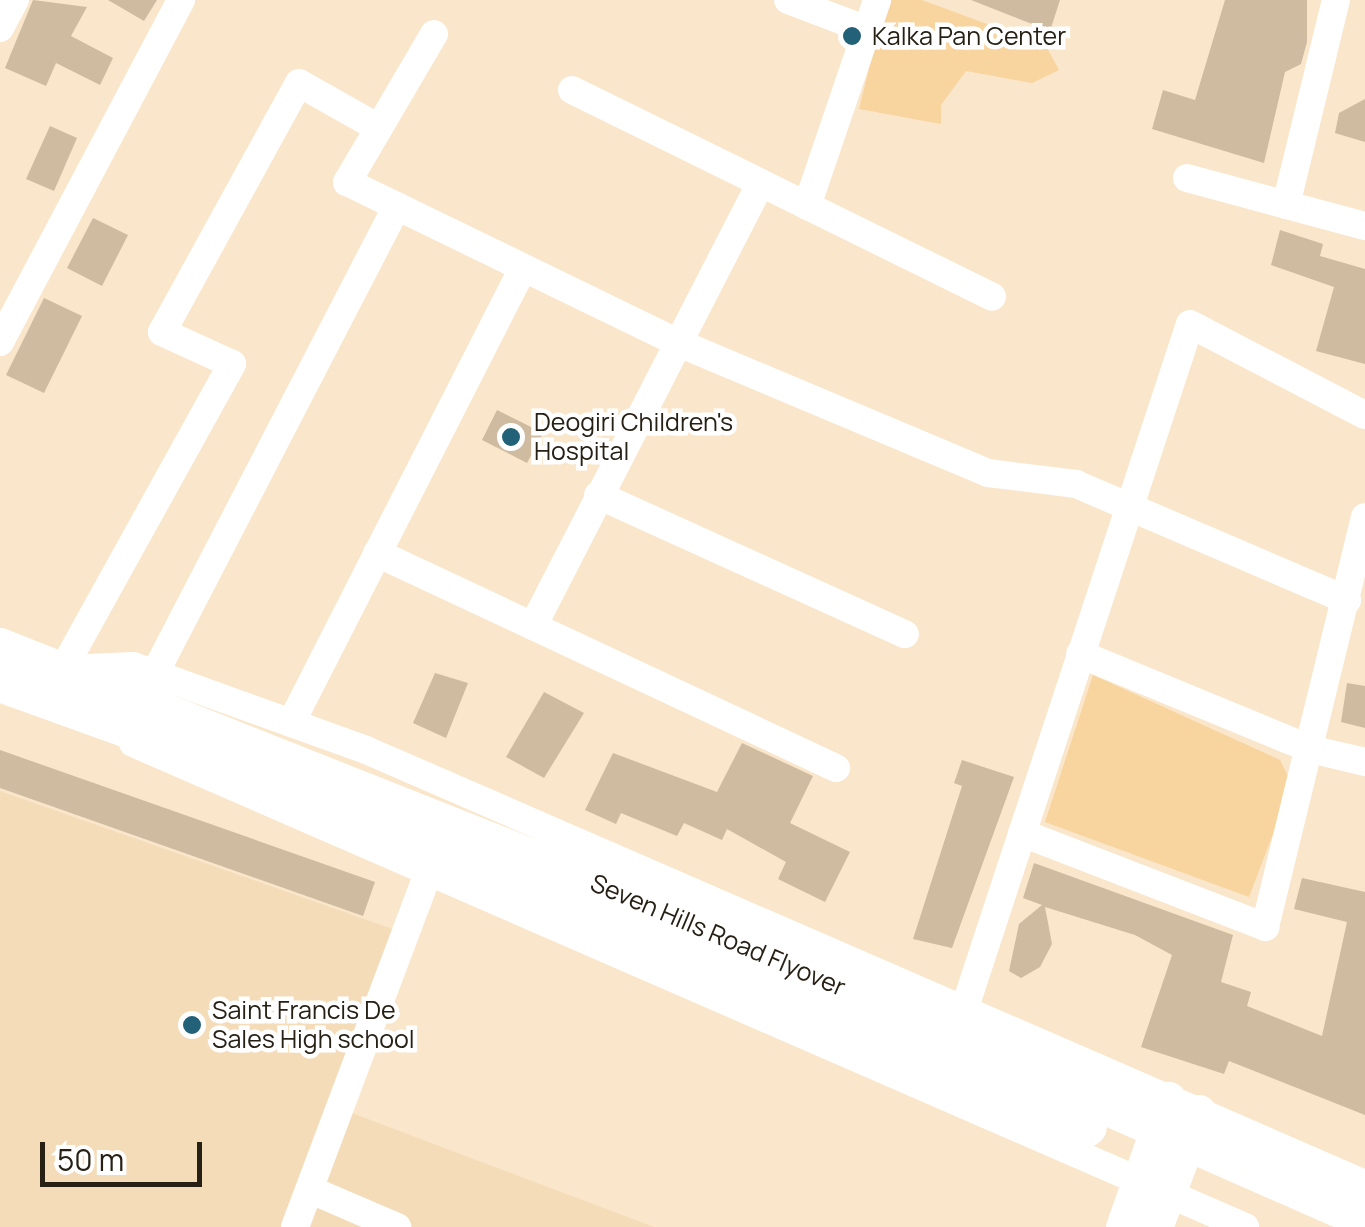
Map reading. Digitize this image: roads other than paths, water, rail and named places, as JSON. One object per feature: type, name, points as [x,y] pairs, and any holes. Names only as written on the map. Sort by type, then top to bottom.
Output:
[{"type":"highway","name":"Seven Hills Road Flyover","points":[[0,648],[129,695],[683,919],[1365,1219]]},
{"type":"highway","points":[[0,682],[129,695]]},
{"type":"highway","name":"Seven Hills Road Flyover","points":[[129,695],[163,740],[1320,1227]]},
{"type":"main road","points":[[1123,1227],[1152,1187],[1184,1105]]},
{"type":"main road","points":[[1152,1187],[1155,1227]]},
{"type":"street","points":[[0,28],[15,0]]},
{"type":"street","points":[[0,342],[181,0]]},
{"type":"street","points":[[788,0],[867,30]]},
{"type":"street","points":[[806,206],[877,0]]},
{"type":"street","points":[[1286,204],[1336,0]]},
{"type":"street","points":[[434,34],[346,182],[674,341],[988,473],[1076,484],[1347,600]]},
{"type":"street","points":[[63,670],[232,364],[162,332],[298,83],[377,127]]},
{"type":"street","points":[[572,90],[992,297]]},
{"type":"street","points":[[1187,178],[1365,226]]},
{"type":"street","points":[[533,626],[674,341],[761,183]]},
{"type":"street","points":[[396,206],[129,695],[150,757],[1245,1227]]},
{"type":"street","points":[[291,722],[523,268]]},
{"type":"street","points":[[964,1010],[1190,324],[1365,415]]},
{"type":"street","points":[[598,495],[905,634]]},
{"type":"street","points":[[1022,833],[1265,927],[1365,518]]},
{"type":"street","points":[[377,554],[836,768]]},
{"type":"street","points":[[1080,654],[1310,749],[1365,762]]},
{"type":"street","points":[[129,695],[291,722],[1365,1184]]},
{"type":"street","points":[[295,1227],[427,876]]},
{"type":"street","points":[[311,1190],[397,1227]]},
{"type":"place","name":"Kalka Pan Center","points":[[852,36]]},
{"type":"place","name":"Deogiri Children's Hospital","points":[[511,437]]},
{"type":"place","name":"Saint Francis De Sales High school","points":[[192,1025]]}]
